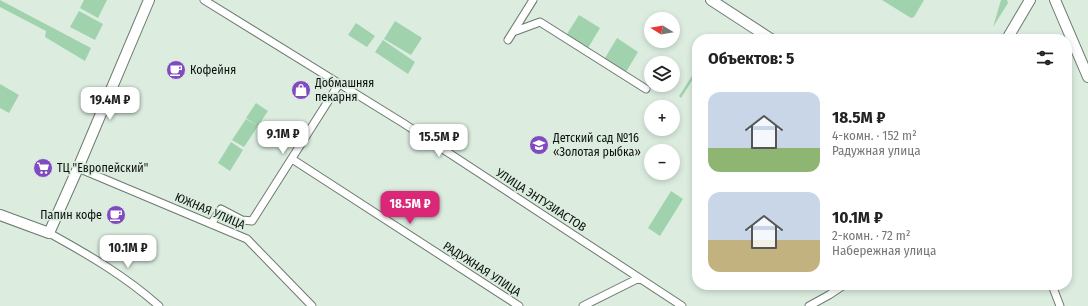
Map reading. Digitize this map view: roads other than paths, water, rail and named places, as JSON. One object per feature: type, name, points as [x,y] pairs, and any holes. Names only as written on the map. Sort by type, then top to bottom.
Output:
[{"type":"main road","points":[[0,215],[49,233],[149,0]]},
{"type":"main road","points":[[711,0],[763,34]]},
{"type":"main road","points":[[1010,34],[1030,0]]},
{"type":"main road","points":[[1054,0],[1069,34]]},
{"type":"main road","points":[[1072,41],[1088,77]]},
{"type":"street","name":"УЛИЦА ЭНТУЗИАСТОВ","points":[[204,0],[403,123],[682,306]]},
{"type":"street","points":[[508,40],[533,0]]},
{"type":"street","points":[[513,32],[540,22],[644,88]]},
{"type":"street","points":[[211,224],[221,209],[242,220],[252,221],[339,84]]},
{"type":"street","name":"РАДУЖНАЯ УЛИЦА","points":[[292,159],[519,306]]},
{"type":"street","name":"ЮЖНАЯ УЛИЦА","points":[[78,168],[248,239],[312,306]]},
{"type":"street","points":[[49,233],[112,269],[128,280],[159,306]]},
{"type":"street","points":[[583,306],[639,278]]},
{"type":"street","points":[[809,306],[837,290]]},
{"type":"street","points":[[1054,290],[1060,306]]},
{"type":"place","name":"Кофейня","points":[[176,70]]},
{"type":"place","name":"Добмашняя пекарня","points":[[301,90]]},
{"type":"place","name":"Детский сад №16 «Золотая рыбка»","points":[[539,145]]},
{"type":"place","name":"ТЦ \"Европейский\"","points":[[43,168]]},
{"type":"place","name":"Папин кофе","points":[[116,215]]}]
